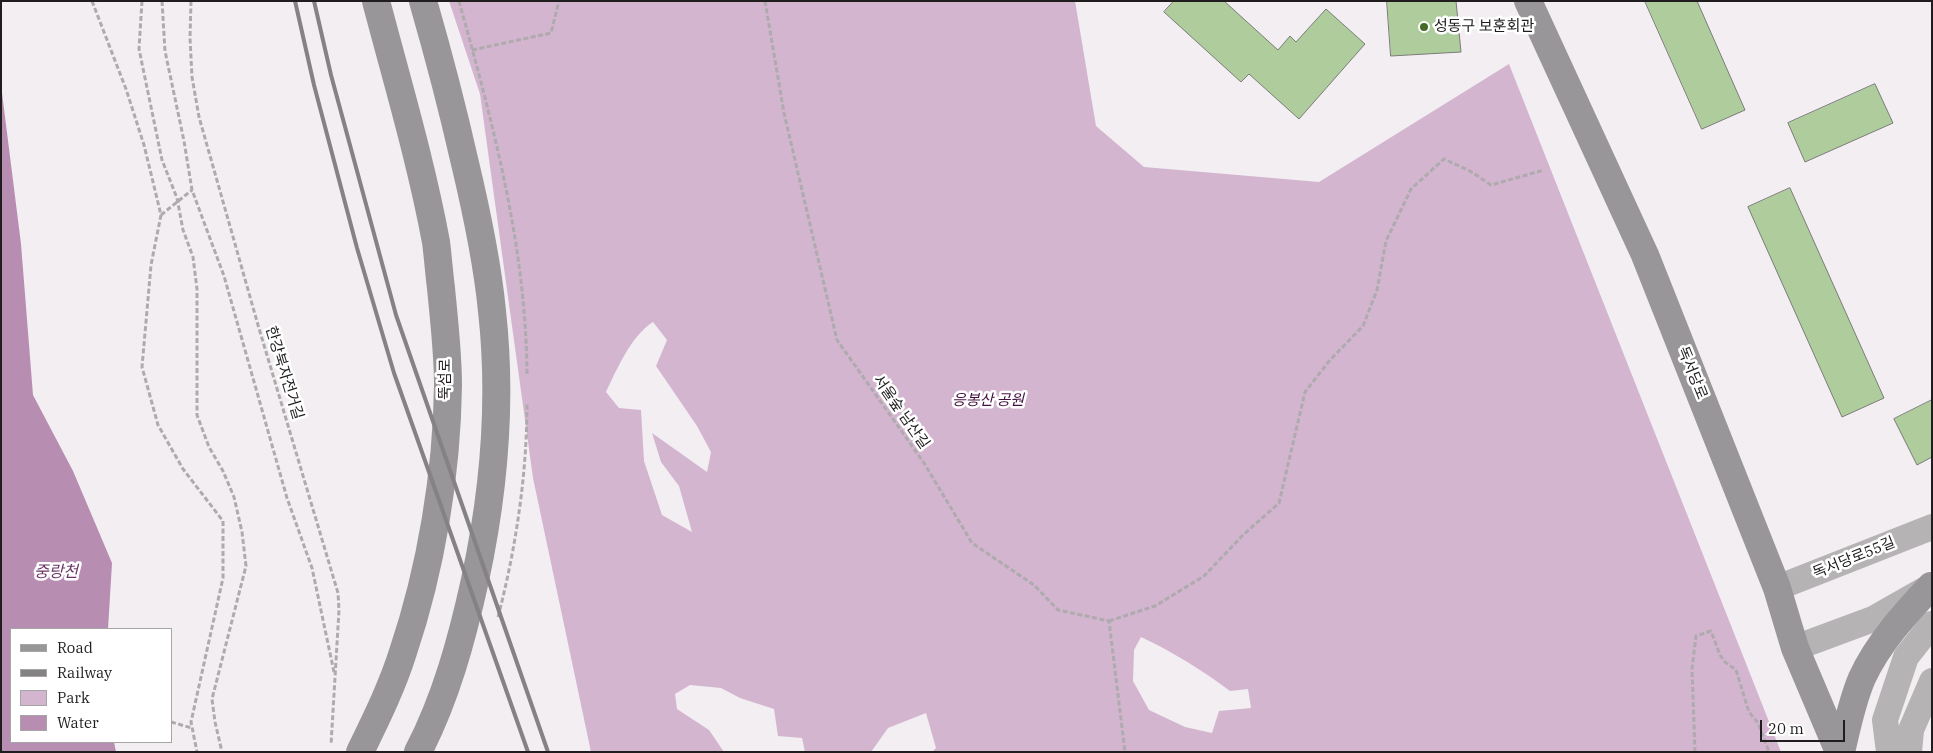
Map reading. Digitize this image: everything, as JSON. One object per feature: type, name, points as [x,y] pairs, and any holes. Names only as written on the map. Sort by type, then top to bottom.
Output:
[{"type":"main road","name":"뚝섬로","points":[[360,752],[382,706],[403,652],[420,594],[434,528],[443,456],[448,385],[444,312],[436,244],[423,176],[376,1]]},
{"type":"main road","points":[[418,752],[450,674],[471,600],[490,495],[495,436],[496,386],[492,312],[484,250],[444,72],[423,1]]},
{"type":"main road","name":"독서당로","points":[[1528,1],[1645,255],[1777,588],[1796,648],[1840,752]]},
{"type":"main road","points":[[1840,752],[1855,697],[1872,659],[1890,632],[1931,586]]},
{"type":"street","name":"독서당로55길","points":[[1777,588],[1932,527]]},
{"type":"street","points":[[1796,648],[1873,619],[1931,586]]},
{"type":"street","points":[[1889,752],[1885,720],[1906,657],[1932,624]]},
{"type":"street","points":[[1909,752],[1911,730],[1932,681]]},
{"type":"path","points":[[92,1],[126,89],[144,145],[161,215],[151,264],[142,367],[158,425],[183,469],[223,521],[223,578],[191,722],[197,752]]},
{"type":"path","points":[[142,1],[139,49],[162,160],[177,202],[183,230],[193,257],[197,289],[197,415],[209,447],[223,471],[234,497],[242,532],[246,566],[212,699],[222,752]]},
{"type":"path","points":[[162,1],[166,51],[192,190],[224,276],[287,498],[312,568],[335,678]]},
{"type":"path","name":"한강북자전거길","points":[[191,1],[192,76],[198,117],[338,593],[339,610],[331,751]]},
{"type":"path","points":[[472,50],[551,33],[560,1]]},
{"type":"path","name":"서울숲 남산길","points":[[765,1],[784,113],[837,340],[924,463],[972,543],[1034,585],[1058,610],[1109,621]]},
{"type":"path","points":[[1125,752],[1109,621],[1155,606],[1204,576],[1278,503],[1305,392],[1330,360],[1363,326],[1377,290],[1386,241],[1411,189],[1444,159],[1470,171],[1491,185],[1544,170]]},
{"type":"path","points":[[161,215],[192,190]]},
{"type":"path","points":[[1695,752],[1692,668],[1696,636],[1711,630],[1720,655],[1725,662],[1736,670],[1749,712],[1758,723],[1769,752]]},
{"type":"path","points":[[172,722],[192,728]]},
{"type":"green space","name":"응봉산 공원","points":[[449,1],[1075,1],[1096,126],[1144,167],[1319,182],[1509,64],[1781,752],[932,752],[936,748],[926,713],[888,728],[871,752],[805,752],[802,738],[778,736],[774,709],[740,698],[721,688],[690,685],[675,694],[677,709],[709,730],[724,752],[591,752],[533,478],[480,94]],"holes":[[[653,322],[667,340],[656,366],[697,426],[711,452],[707,472],[652,433],[661,462],[679,486],[692,532],[662,515],[644,461],[641,410],[619,408],[606,392],[631,344]],[[1141,637],[1187,662],[1230,691],[1248,689],[1251,708],[1219,711],[1212,733],[1185,727],[1149,710],[1133,681],[1134,650]]]},
{"type":"water","name":"중랑천","points":[[1,85],[21,244],[33,395],[73,471],[112,563],[108,628],[10,628],[10,743],[114,743],[116,752],[1,752]]},
{"type":"building","points":[[1174,1],[1224,1],[1278,50],[1290,36],[1296,42],[1326,9],[1365,44],[1299,119],[1249,74],[1241,82],[1164,12]]},
{"type":"building","name":"성동구 보훈회관","points":[[1387,1],[1456,1],[1461,52],[1391,56]]},
{"type":"building","points":[[1645,1],[1697,1],[1745,110],[1702,129]]},
{"type":"building","points":[[1875,84],[1893,123],[1805,162],[1788,123]]},
{"type":"building","points":[[1790,188],[1884,398],[1842,417],[1748,207]]},
{"type":"building","points":[[1932,400],[1932,457],[1917,465],[1894,419]]},
{"type":"railway","points":[[295,1],[314,85],[357,248],[394,373],[528,752]]},
{"type":"railway","points":[[314,1],[331,75],[396,315],[548,752]]},
{"type":"place","name":"성동구 보훈회관","points":[[1424,27]]}]
